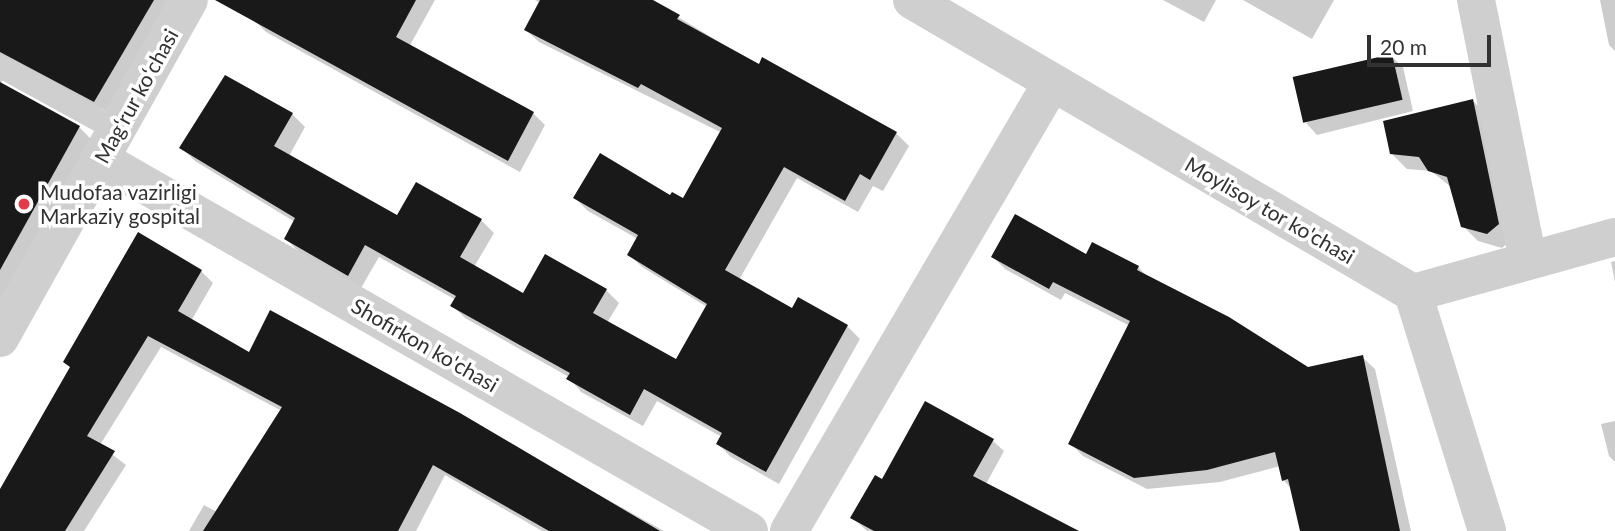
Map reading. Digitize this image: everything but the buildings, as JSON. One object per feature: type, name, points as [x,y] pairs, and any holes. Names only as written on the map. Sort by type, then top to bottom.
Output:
[{"type":"street","name":"Magʻrur koʻchasi","points":[[0,338],[190,0]]},
{"type":"street","name":"Moylisoy tor ko'chasi","points":[[912,0],[1051,84],[1413,293]]},
{"type":"street","points":[[1476,0],[1528,260]]},
{"type":"street","points":[[789,531],[1051,84]]},
{"type":"street","name":"Shofirkon ko'chasi","points":[[108,145],[749,531]]},
{"type":"street","points":[[1487,531],[1413,293],[1615,237]]},
{"type":"lane","points":[[0,66],[108,145]]},
{"type":"place","name":"Mudofaa vazirligi Markaziy gospital","points":[[24,204]]}]
